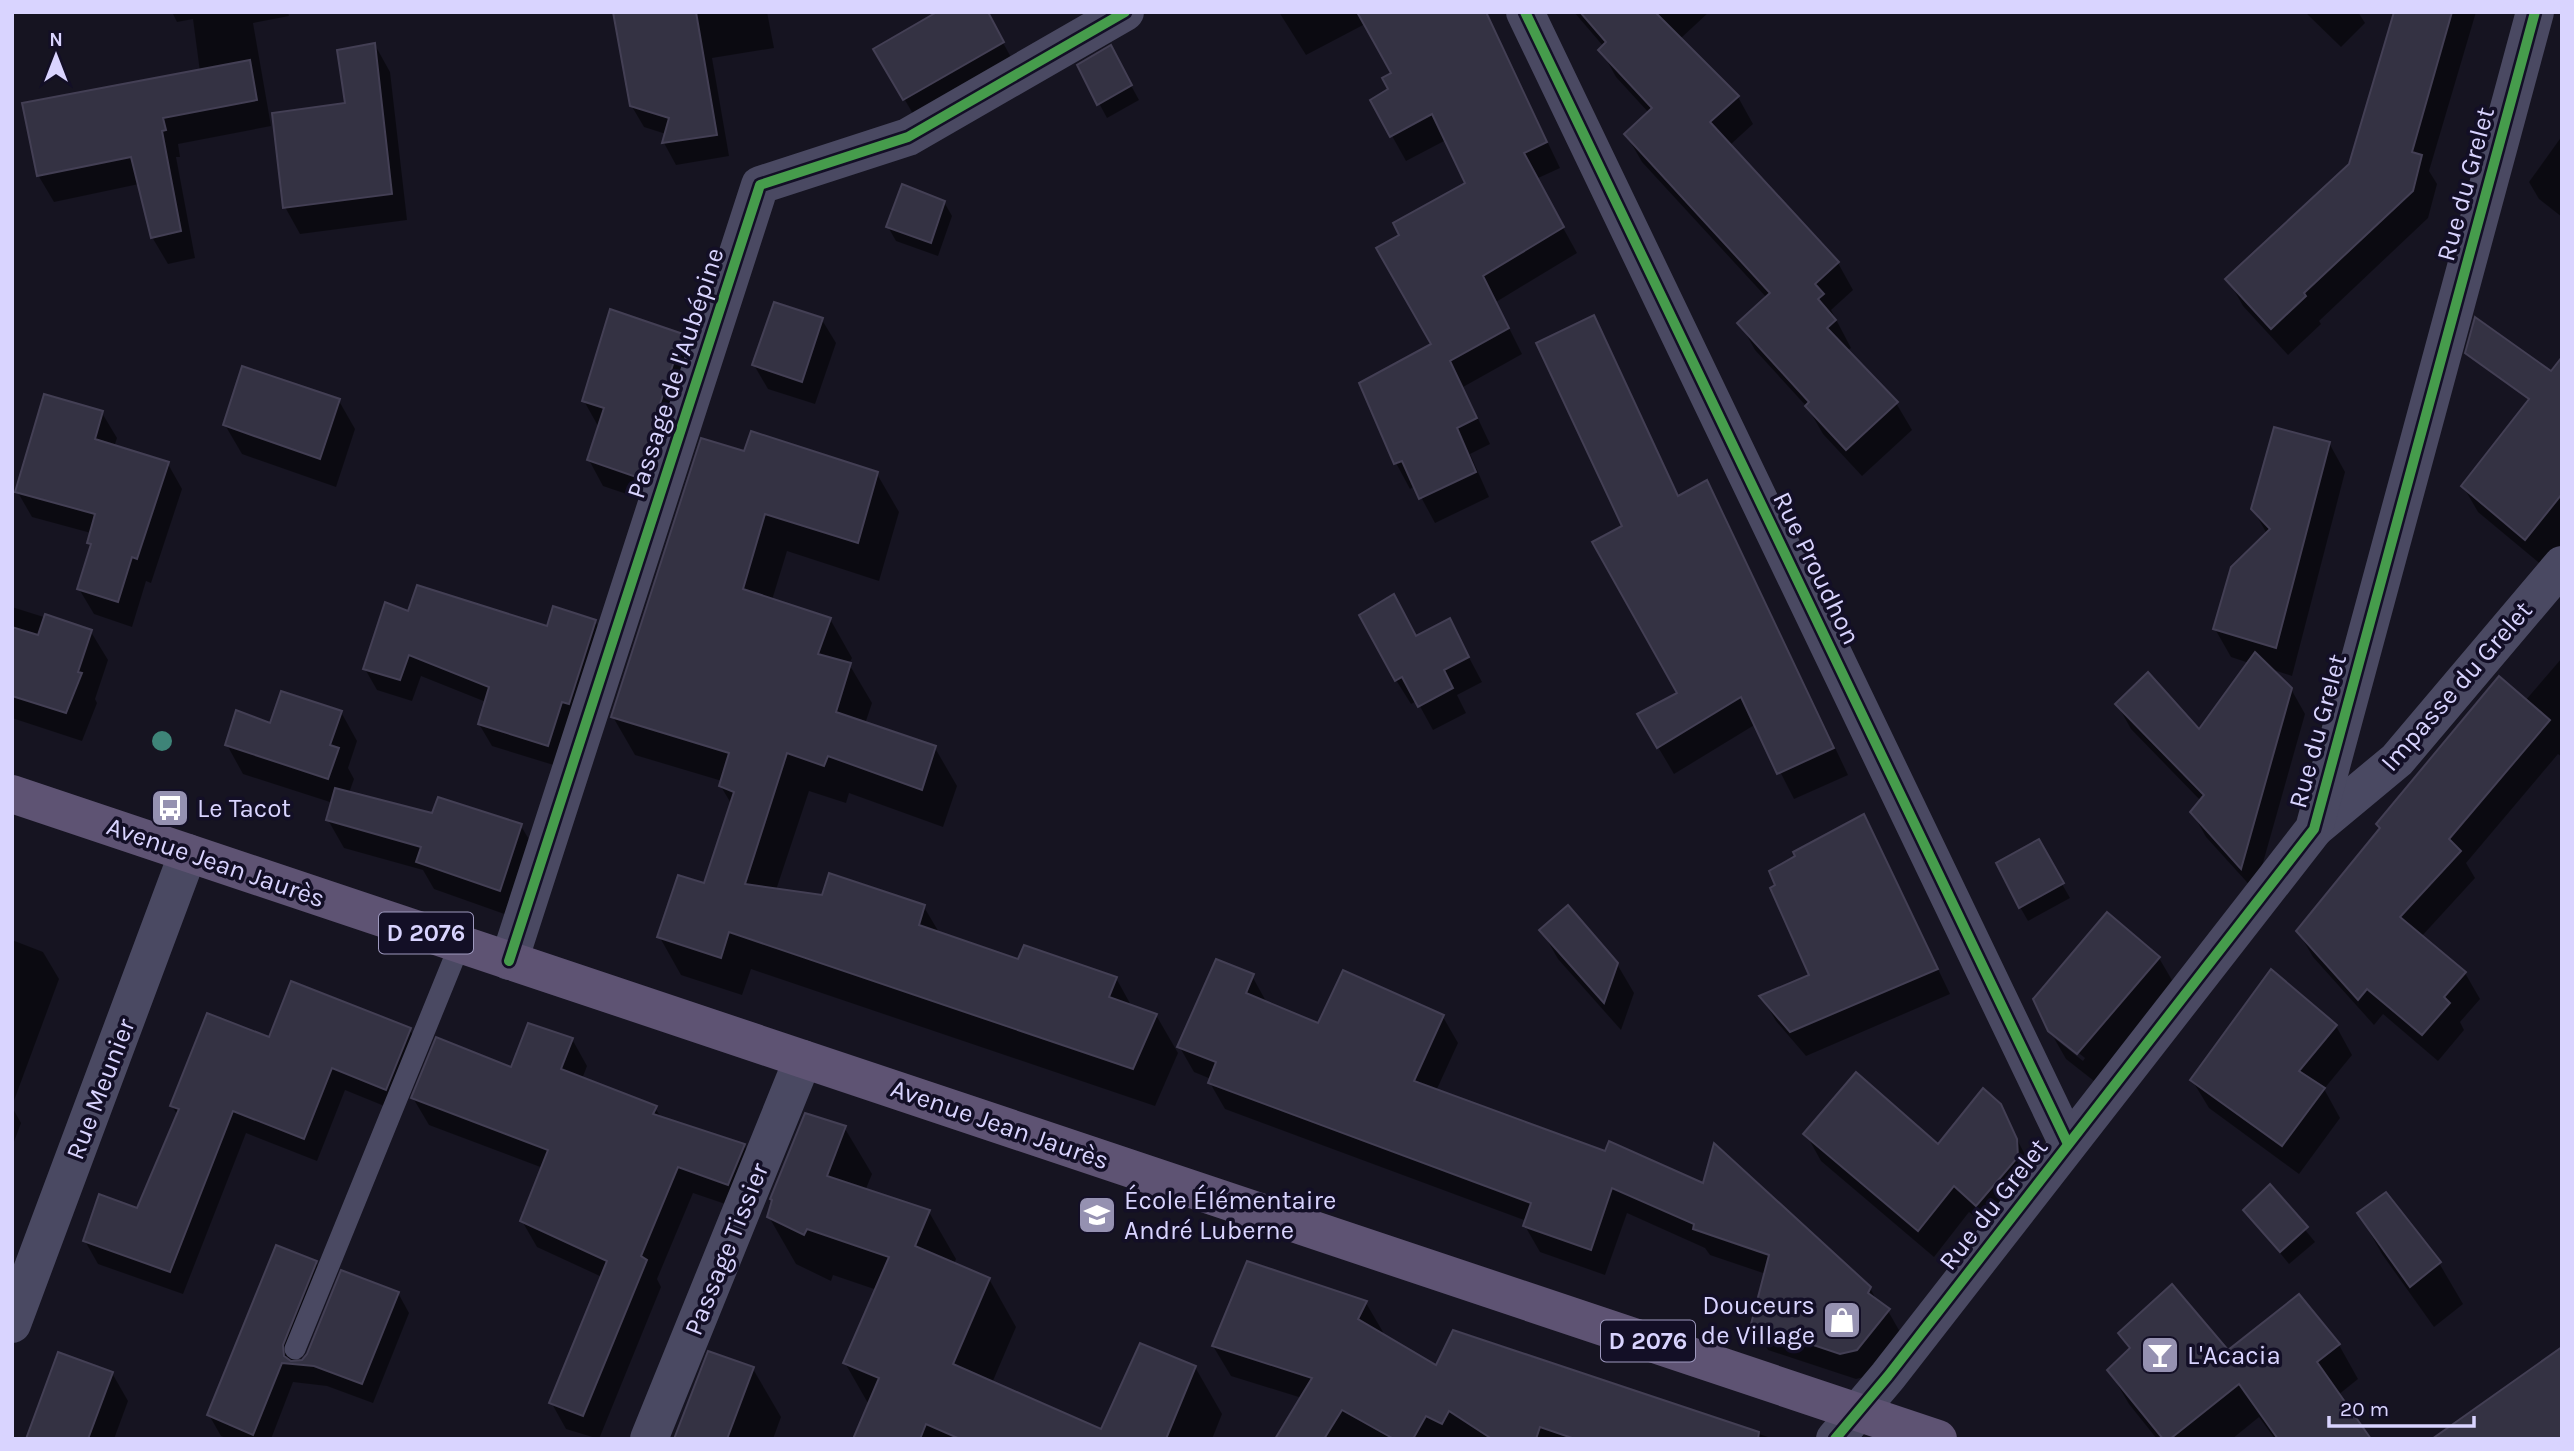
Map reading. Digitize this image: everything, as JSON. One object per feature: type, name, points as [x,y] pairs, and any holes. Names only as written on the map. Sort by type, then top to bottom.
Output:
[{"type":"main road","name":"Avenue Jean Jaurès","points":[[12,794],[803,1059],[1847,1425]]},
{"type":"main road","name":"D 2076","points":[[1847,1425],[1938,1439]]},
{"type":"street","name":"Passage de l'Aubépine","points":[[509,961],[760,185],[908,137],[1125,12]]},
{"type":"street","name":"Rue Proudhon","points":[[1525,12],[2068,1144]]},
{"type":"street","name":"Rue du Grelet","points":[[1847,1425],[2314,829],[2535,12]]},
{"type":"street","name":"Impasse du Grelet","points":[[2314,829],[2397,760],[2562,565]]},
{"type":"street","name":"Rue Meunier","points":[[12,1324],[188,853]]},
{"type":"street","name":"Passage Tissier","points":[[649,1439],[803,1059]]},
{"type":"lane","points":[[295,1349],[460,944]]},
{"type":"building","points":[[613,12],[696,12],[717,135],[662,143],[669,118],[630,106]]},
{"type":"building","points":[[937,12],[988,12],[1004,42],[903,100],[873,49]]},
{"type":"building","points":[[1357,12],[1486,12],[1547,142],[1524,153],[1564,227],[1483,276],[1509,328],[1450,361],[1477,418],[1457,428],[1476,472],[1419,499],[1402,461],[1394,464],[1359,383],[1431,344],[1376,248],[1399,235],[1393,223],[1465,183],[1432,114],[1390,137],[1370,100],[1388,89],[1382,78],[1391,73]]},
{"type":"building","points":[[1580,12],[1655,12],[1739,96],[1710,122],[1839,262],[1815,284],[1824,294],[1818,299],[1836,320],[1827,328],[1898,402],[1846,450],[1805,406],[1809,402],[1737,323],[1770,293],[1624,134],[1652,108],[1598,50],[1606,42]]},
{"type":"building","points":[[2394,12],[2452,12],[2412,152],[2422,155],[2413,191],[2304,293],[2306,296],[2271,329],[2225,279],[2349,164]]},
{"type":"building","points":[[375,43],[392,194],[283,208],[272,113],[345,103],[337,50]]},
{"type":"building","points":[[1111,45],[1132,85],[1097,105],[1077,65]]},
{"type":"building","points":[[250,60],[257,100],[163,118],[166,130],[162,131],[181,231],[151,238],[131,157],[37,176],[22,103]]},
{"type":"building","points":[[902,184],[945,201],[931,243],[886,227]]},
{"type":"building","points":[[774,302],[823,318],[802,382],[752,365]]},
{"type":"building","points":[[610,309],[683,334],[654,422],[660,424],[642,479],[587,460],[604,408],[582,401]]},
{"type":"building","points":[[1594,315],[1678,496],[1707,480],[1834,748],[1777,774],[1741,697],[1657,748],[1637,714],[1677,693],[1592,542],[1622,526],[1536,343]]},
{"type":"building","points":[[2475,317],[2551,371],[2562,357],[2562,494],[2525,540],[2461,486],[2529,399],[2465,353]]},
{"type":"building","points":[[242,366],[340,399],[320,459],[223,425]]},
{"type":"building","points":[[44,394],[103,411],[95,439],[169,462],[137,559],[132,557],[118,602],[77,589],[91,544],[87,543],[95,514],[15,492]]},
{"type":"building","points":[[2274,427],[2330,442],[2276,648],[2213,629],[2231,567],[2270,529],[2251,509]]},
{"type":"building","points":[[751,431],[878,472],[858,543],[765,514],[743,589],[831,618],[818,654],[851,663],[836,712],[936,746],[922,790],[828,756],[824,766],[787,753],[745,884],[822,895],[829,873],[925,905],[919,925],[1018,959],[1024,945],[1117,977],[1109,997],[1157,1014],[1133,1069],[729,932],[721,958],[657,937],[678,875],[704,883],[734,792],[719,786],[729,753],[611,717],[701,438],[744,451]]},
{"type":"building","points":[[417,585],[547,626],[553,606],[596,620],[569,704],[562,702],[548,746],[478,724],[489,687],[409,655],[400,680],[363,669],[385,602],[408,611]]},
{"type":"building","points":[[1394,594],[1416,636],[1450,618],[1469,657],[1444,670],[1453,688],[1418,707],[1402,677],[1395,681],[1359,615]]},
{"type":"building","points":[[45,614],[92,630],[78,672],[82,673],[66,713],[12,696],[12,627],[38,635]]},
{"type":"building","points":[[2255,652],[2292,688],[2241,869],[2190,812],[2204,795],[2115,704],[2148,672],[2199,729]]},
{"type":"building","points":[[2499,676],[2550,720],[2449,839],[2461,851],[2400,917],[2466,972],[2444,997],[2450,1003],[2422,1035],[2367,989],[2358,1000],[2296,931],[2380,828],[2376,824]]},
{"type":"building","points":[[281,691],[342,711],[330,745],[339,748],[328,779],[225,745],[236,710],[270,723]]},
{"type":"building","points":[[335,788],[432,813],[438,797],[522,824],[500,891],[416,862],[421,847],[326,820]]},
{"type":"building","points":[[1864,814],[1938,969],[1790,1032],[1759,996],[1809,975],[1770,888],[1775,885],[1769,871],[1795,856],[1793,852]]},
{"type":"building","points":[[2039,839],[2064,883],[2019,908],[1996,863]]},
{"type":"building","points":[[1568,905],[1618,963],[1604,1003],[1539,930]]},
{"type":"building","points":[[2107,912],[2160,957],[2077,1054],[2048,1031],[2033,999]]},
{"type":"building","points":[[1216,959],[1254,974],[1246,993],[1318,1023],[1343,970],[1444,1015],[1414,1081],[1605,1151],[1609,1141],[1703,1183],[1714,1143],[1871,1287],[1868,1293],[1890,1309],[1857,1350],[1840,1354],[1751,1324],[1769,1255],[1693,1229],[1694,1224],[1612,1188],[1591,1250],[1523,1226],[1531,1203],[1208,1083],[1216,1062],[1177,1047]]},
{"type":"building","points":[[2271,969],[2337,1025],[2299,1071],[2325,1088],[2282,1146],[2190,1080]]},
{"type":"building","points":[[291,981],[411,1028],[386,1090],[332,1068],[304,1139],[233,1111],[170,1272],[83,1241],[99,1194],[137,1208],[179,1109],[170,1106],[207,1013],[269,1037]]},
{"type":"building","points":[[528,1023],[573,1038],[561,1069],[657,1106],[653,1114],[745,1144],[728,1185],[678,1167],[641,1256],[647,1260],[583,1416],[549,1403],[607,1261],[520,1221],[548,1150],[411,1098],[436,1037],[511,1067]]},
{"type":"building","points":[[1856,1072],[1938,1144],[1983,1088],[2001,1104],[2017,1139],[2018,1157],[1976,1206],[1954,1186],[1918,1231],[1803,1134]]},
{"type":"building","points":[[805,1113],[846,1126],[827,1176],[930,1210],[915,1246],[990,1278],[953,1364],[1101,1429],[1140,1343],[1196,1366],[1166,1439],[960,1439],[926,1424],[920,1439],[853,1439],[879,1378],[843,1363],[889,1257],[807,1229],[804,1235],[767,1217],[772,1200],[770,1199]]},
{"type":"building","points":[[2270,1184],[2308,1227],[2280,1252],[2243,1210]]},
{"type":"building","points":[[2386,1192],[2441,1262],[2410,1287],[2357,1213]]},
{"type":"building","points":[[276,1245],[317,1261],[283,1345],[284,1356],[291,1361],[302,1360],[307,1354],[341,1270],[399,1292],[362,1384],[314,1366],[282,1363],[253,1435],[207,1415]]},
{"type":"building","points":[[1247,1261],[1367,1301],[1358,1319],[1436,1365],[1453,1330],[1759,1432],[1758,1439],[1575,1439],[1540,1427],[1536,1439],[1492,1439],[1449,1411],[1442,1424],[1426,1416],[1413,1439],[1394,1439],[1342,1410],[1324,1439],[1275,1439],[1312,1378],[1212,1346]]},
{"type":"building","points":[[2172,1284],[2228,1350],[2299,1294],[2340,1344],[2317,1362],[2371,1439],[2278,1439],[2239,1384],[2170,1439],[2163,1439],[2107,1370],[2130,1348],[2118,1333]]},
{"type":"building","points":[[2562,1347],[2562,1439],[2432,1439],[2504,1388]]},
{"type":"building","points":[[708,1351],[754,1367],[727,1439],[674,1439]]},
{"type":"building","points":[[58,1352],[113,1372],[88,1439],[26,1439]]},
{"type":"cycle path","points":[[509,961],[760,185],[908,137],[1125,12]]},
{"type":"cycle path","points":[[1525,12],[2068,1144]]},
{"type":"cycle path","points":[[1835,1439],[1888,1376],[2314,829],[2535,12]]},
{"type":"place","name":"Le Tacot","points":[[170,808]]},
{"type":"place","name":"École Élémentaire André Luberne","points":[[1097,1215]]},
{"type":"place","name":"Douceurs de Village","points":[[1842,1320]]},
{"type":"place","name":"L'Acacia","points":[[2160,1355]]}]
